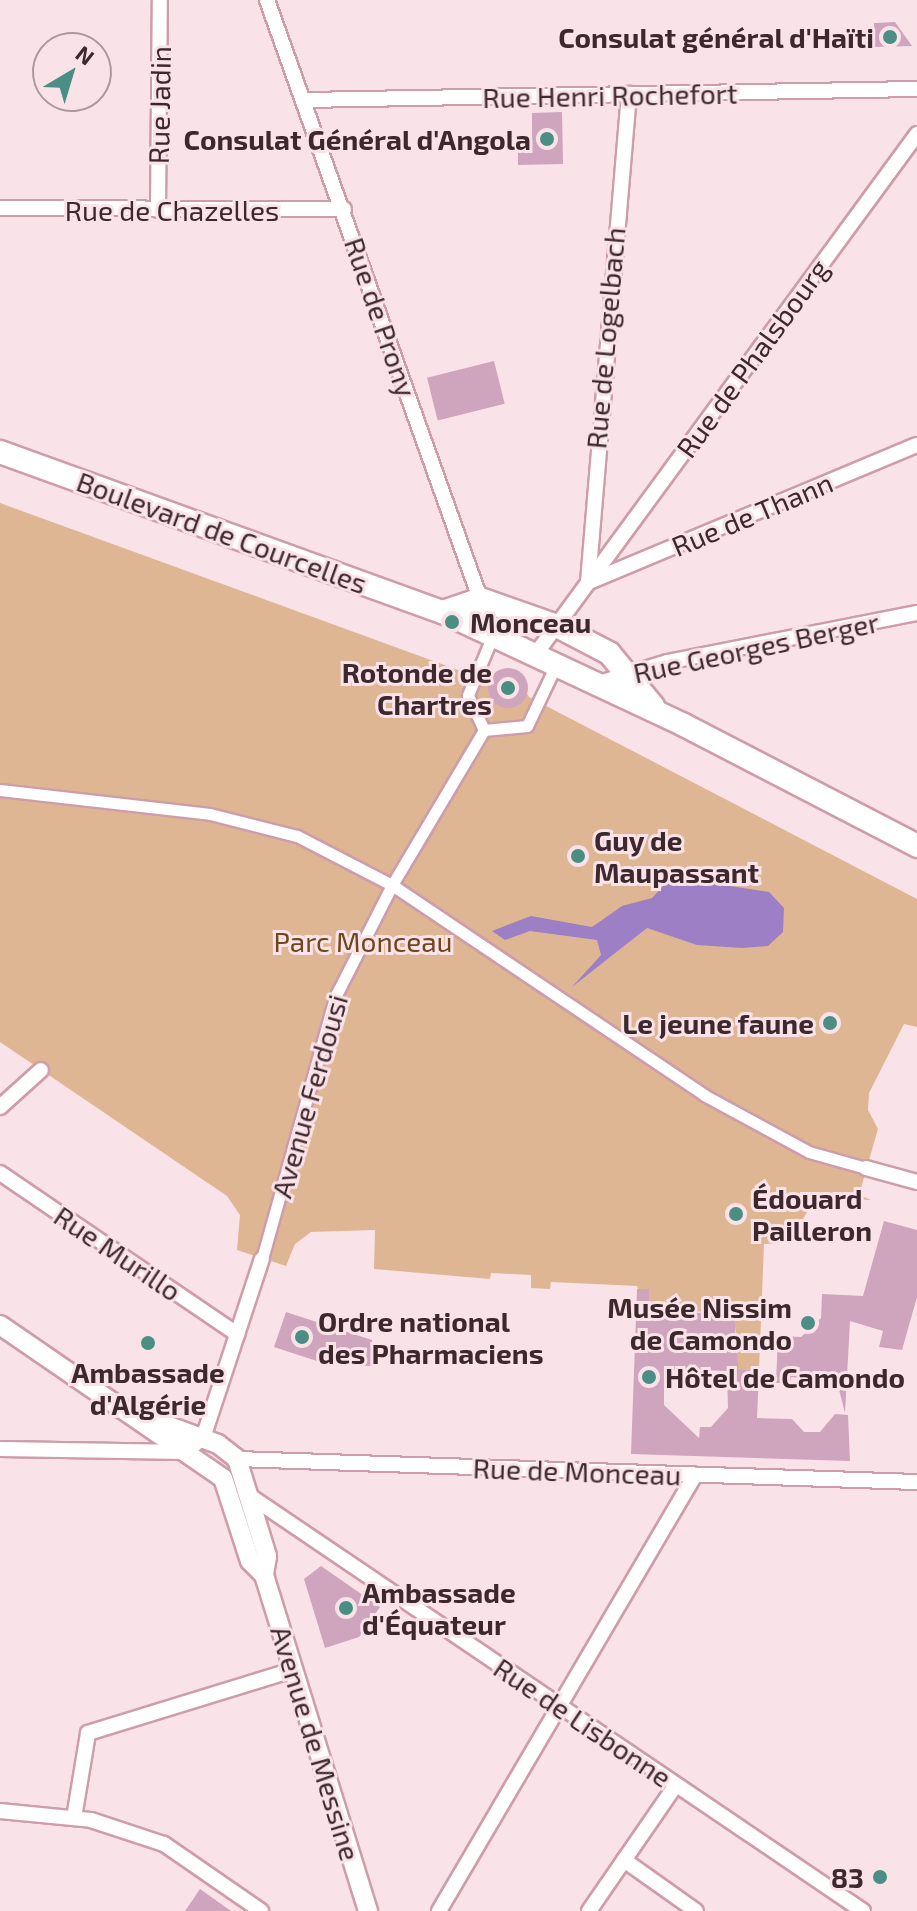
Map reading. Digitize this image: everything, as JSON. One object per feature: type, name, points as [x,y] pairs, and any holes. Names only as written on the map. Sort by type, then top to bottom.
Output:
[{"type":"main road","name":"Boulevard de Courcelles","points":[[0,452],[443,612],[659,712]]},
{"type":"main road","points":[[443,612],[480,599],[557,626],[609,653],[659,712],[917,846]]},
{"type":"street","name":"Rue Jadin","points":[[158,210],[160,0]]},
{"type":"street","name":"Rue de Prony","points":[[267,0],[344,209],[493,635]]},
{"type":"street","name":"Rue Henri Rochefort","points":[[304,100],[917,89]]},
{"type":"street","name":"Rue de Logelbach","points":[[588,582],[629,94]]},
{"type":"street","name":"Rue de Phalsbourg","points":[[535,655],[917,134]]},
{"type":"street","name":"Rue de Chazelles","points":[[0,208],[344,209]]},
{"type":"street","name":"Rue de Thann","points":[[588,582],[917,445]]},
{"type":"street","name":"Rue Georges Berger","points":[[595,684],[917,613]]},
{"type":"street","points":[[493,635],[468,695],[484,730],[527,726],[556,665]]},
{"type":"street","name":"Avenue Ferdousi","points":[[262,1259],[335,997],[392,885],[484,730]]},
{"type":"street","points":[[0,790],[262,824],[332,851],[392,885],[704,1095],[809,1152],[917,1182]]},
{"type":"street","points":[[0,1107],[41,1070]]},
{"type":"street","name":"Rue Murillo","points":[[0,1173],[237,1334]]},
{"type":"street","points":[[0,1449],[185,1452],[203,1438],[262,1259]]},
{"type":"street","points":[[0,1325],[223,1478]]},
{"type":"street","points":[[125,1410],[203,1438],[237,1459]]},
{"type":"street","name":"Rue de Monceau","points":[[237,1459],[917,1482]]},
{"type":"street","name":"Avenue de Messine","points":[[237,1459],[267,1556],[264,1575],[368,1911]]},
{"type":"street","points":[[439,1911],[695,1475]]},
{"type":"street","name":"Avenue de Messine","points":[[223,1478],[250,1561],[264,1575]]},
{"type":"street","name":"Rue de Lisbonne","points":[[223,1478],[863,1911]]},
{"type":"street","points":[[74,1818],[88,1733],[293,1670]]},
{"type":"street","points":[[589,1911],[676,1785]]},
{"type":"street","points":[[0,1811],[74,1818],[164,1844],[261,1911]]},
{"type":"street","points":[[624,1860],[696,1911]]},
{"type":"green space","name":"Parc Monceau","points":[[0,503],[491,682],[503,672],[516,673],[529,697],[917,899],[917,1027],[904,1024],[869,1093],[868,1110],[878,1129],[859,1195],[871,1200],[824,1198],[810,1207],[789,1243],[764,1244],[759,1370],[733,1369],[739,1346],[732,1313],[666,1310],[666,1316],[648,1316],[637,1286],[551,1282],[550,1289],[531,1288],[531,1275],[491,1273],[490,1279],[374,1269],[375,1230],[311,1232],[295,1244],[286,1266],[237,1250],[240,1215],[227,1196],[0,1042]]},
{"type":"shaded area","points":[[685,879],[769,892],[784,908],[783,932],[768,946],[742,948],[697,945],[647,928],[572,987],[601,955],[597,940],[530,931],[505,940],[492,931],[531,916],[592,927],[622,906],[652,898],[665,884]]},
{"type":"building","name":"Consulat général d'Haïti","points":[[895,22],[912,46],[874,47],[874,23]]},
{"type":"building","name":"Consulat Général d'Angola","points":[[562,112],[563,164],[518,165],[518,151],[532,151],[532,113]]},
{"type":"building","points":[[494,361],[505,404],[438,420],[427,378]]},
{"type":"building","name":"Rotonde de Chartres","points":[[508,668],[522,674],[528,688],[522,702],[508,708],[494,702],[488,688],[494,674]]},
{"type":"building","points":[[884,1221],[917,1230],[917,1297],[902,1350],[879,1347],[883,1331],[850,1321],[845,1413],[837,1382],[791,1377],[790,1383],[776,1383],[778,1336],[801,1337],[821,1318],[822,1294],[863,1296]]},
{"type":"building","name":"Hôtel de Camondo","points":[[637,1289],[649,1289],[649,1314],[734,1312],[738,1369],[759,1370],[757,1418],[792,1419],[804,1432],[820,1432],[835,1414],[848,1415],[850,1461],[631,1454]],"holes":[[[664,1369],[727,1371],[728,1408],[711,1427],[700,1427],[699,1438],[664,1405]]]},
{"type":"building","name":"Ordre national des Pharmaciens","points":[[286,1312],[372,1340],[371,1366],[329,1365],[274,1347]]},
{"type":"building","name":"Ambassade d'Équateur","points":[[321,1566],[380,1607],[359,1637],[325,1648],[304,1579]]},
{"type":"building","points":[[200,1889],[231,1911],[185,1911]]},
{"type":"place","name":"Consulat général d'Haïti","points":[[890,37]]},
{"type":"place","name":"Consulat Général d'Angola","points":[[547,139]]},
{"type":"place","name":"Monceau","points":[[452,622]]},
{"type":"place","name":"Rotonde de Chartres","points":[[508,688]]},
{"type":"place","name":"Guy de Maupassant","points":[[578,856]]},
{"type":"place","name":"Le jeune faune","points":[[830,1023]]},
{"type":"place","name":"Édouard Pailleron","points":[[736,1214]]},
{"type":"place","name":"Musée Nissim de Camondo","points":[[808,1323]]},
{"type":"place","name":"Ordre national des Pharmaciens","points":[[302,1337]]},
{"type":"place","name":"Ambassade d'Algérie","points":[[148,1343]]},
{"type":"place","name":"Hôtel de Camondo","points":[[649,1377]]},
{"type":"place","name":"Ambassade d'Équateur","points":[[346,1608]]},
{"type":"place","name":"83","points":[[880,1877]]}]
